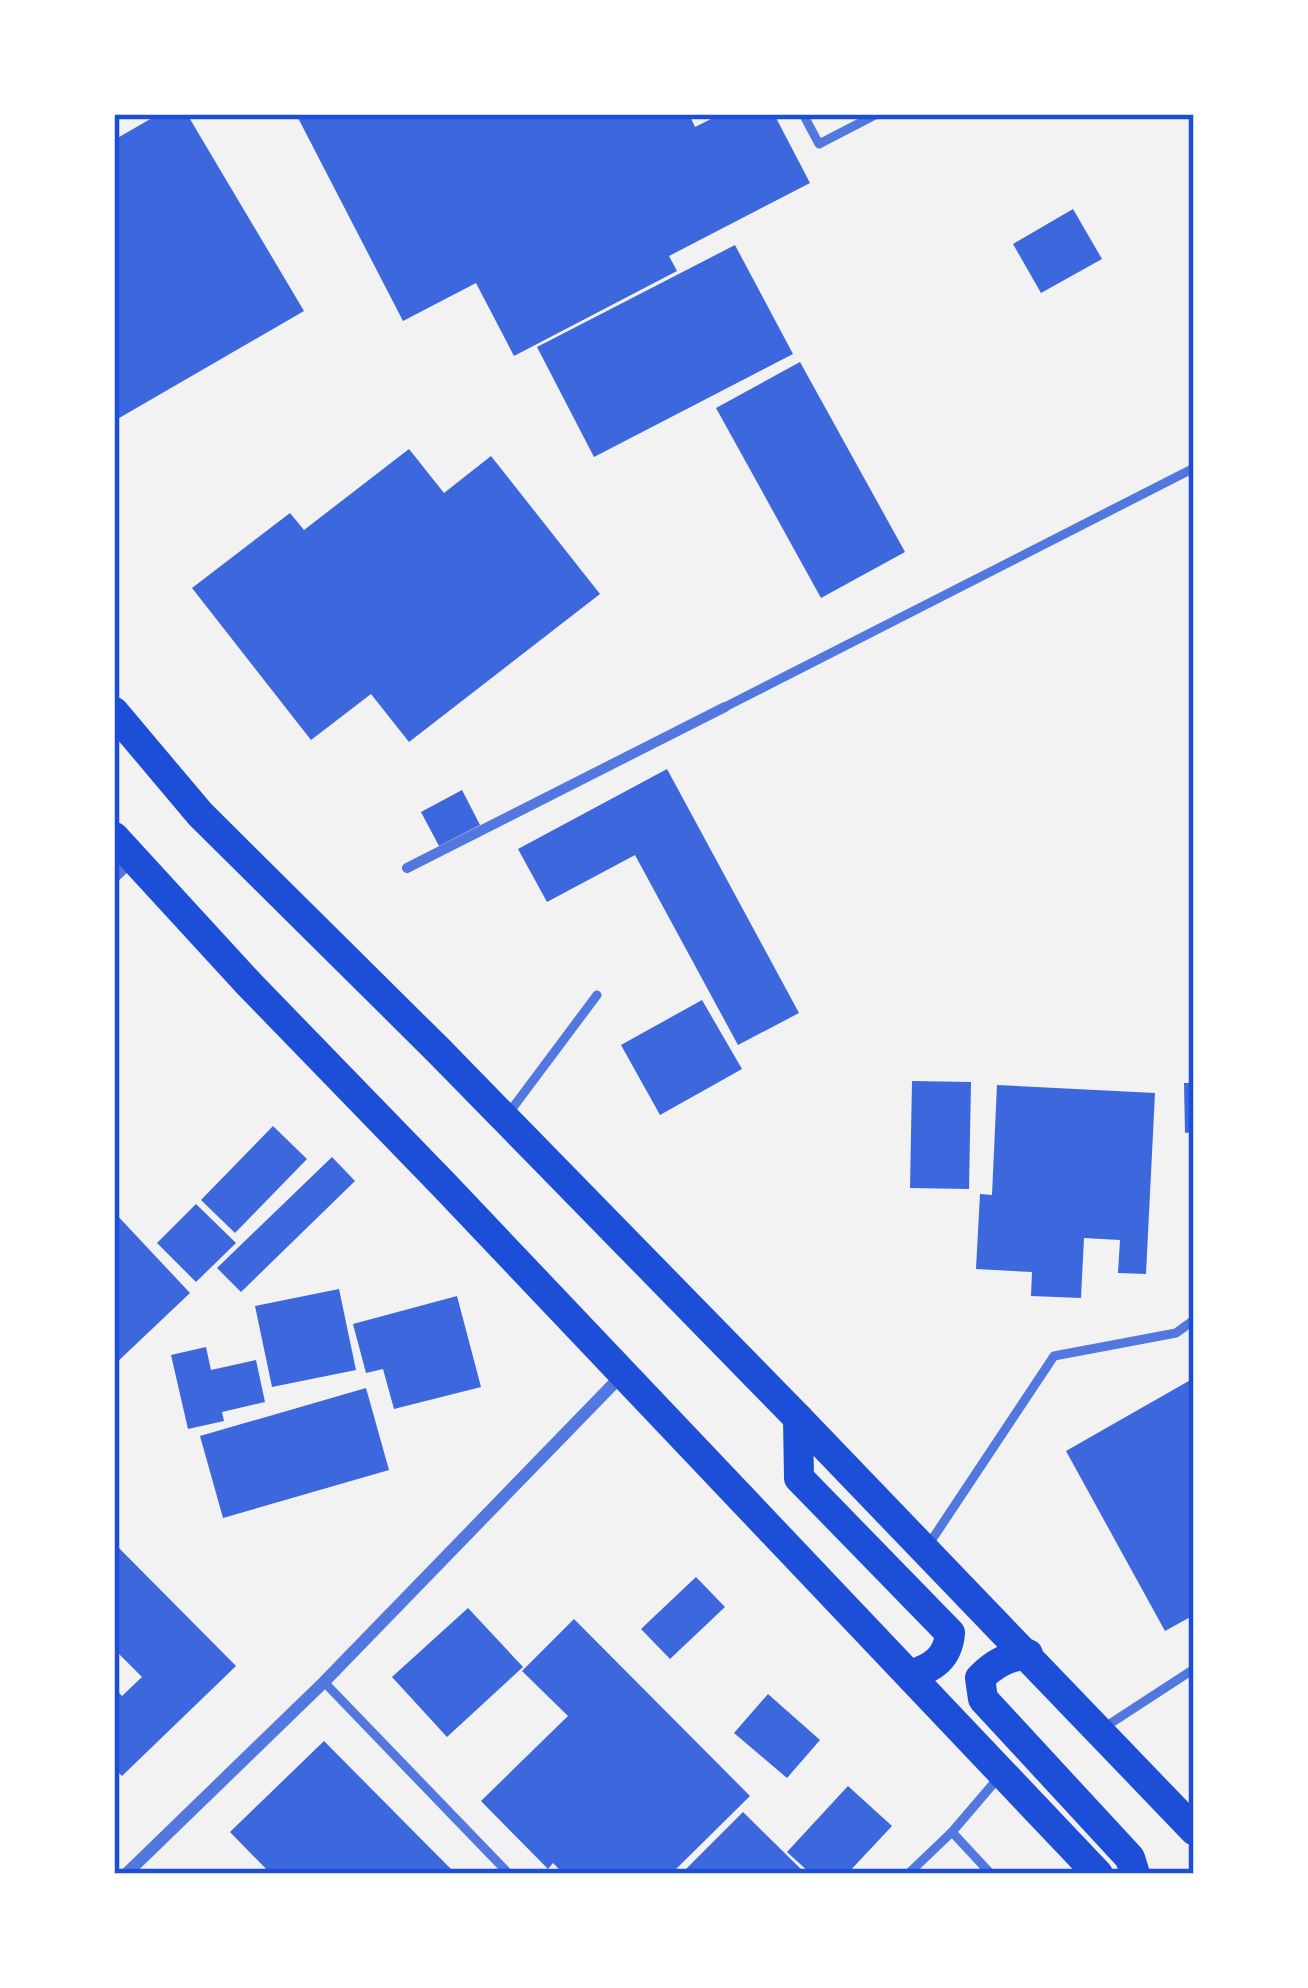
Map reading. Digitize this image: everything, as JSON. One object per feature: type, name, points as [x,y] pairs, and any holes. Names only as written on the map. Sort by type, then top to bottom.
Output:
[{"type":"highway","points":[[114,712],[200,814],[798,1418],[1194,1830]]},
{"type":"highway","points":[[120,857],[624,1373],[1098,1874]]},
{"type":"highway","points":[[798,1418],[799,1478],[950,1633],[949,1648],[940,1661],[910,1675]]},
{"type":"highway","points":[[1028,1654],[994,1664],[980,1678],[982,1699],[1130,1858],[1135,1874]]},
{"type":"street","points":[[407,868],[725,706]]},
{"type":"street","points":[[126,1874],[324,1682],[624,1373]]},
{"type":"lane","points":[[803,114],[819,143],[877,114]]},
{"type":"lane","points":[[725,706],[1194,468]]},
{"type":"lane","points":[[505,1119],[597,995]]},
{"type":"lane","points":[[926,1549],[1054,1356],[1176,1333],[1194,1320]]},
{"type":"lane","points":[[1100,1730],[1194,1669]]},
{"type":"lane","points":[[324,1682],[508,1874]]},
{"type":"lane","points":[[908,1874],[1003,1773]]},
{"type":"lane","points":[[952,1832],[992,1874]]},
{"type":"building","points":[[159,114],[187,114],[304,311],[114,421],[114,140]]},
{"type":"building","points":[[296,114],[689,114],[695,127],[721,114],[774,114],[810,183],[669,256],[677,271],[514,356],[476,283],[403,321]]},
{"type":"building","points":[[1073,209],[1102,259],[1041,293],[1013,244]]},
{"type":"building","points":[[735,245],[793,354],[594,457],[537,347]]},
{"type":"building","points":[[800,362],[905,552],[821,598],[716,408]]},
{"type":"building","points":[[409,449],[444,493],[491,456],[600,594],[409,742],[371,694],[311,740],[192,588],[290,513],[304,530]]},
{"type":"building","points":[[667,769],[799,1013],[738,1045],[635,855],[547,902],[518,849]]},
{"type":"building","points":[[462,790],[480,825],[439,846],[421,812]]},
{"type":"building","points":[[702,1000],[742,1069],[660,1115],[621,1045]]},
{"type":"building","points":[[912,1081],[971,1082],[969,1189],[910,1188]]},
{"type":"building","points":[[1184,1083],[1194,1083],[1194,1132],[1185,1133]]},
{"type":"building","points":[[997,1085],[1155,1093],[1146,1274],[1118,1273],[1120,1240],[1084,1238],[1081,1298],[1031,1296],[1032,1272],[976,1269],[980,1194],[992,1195]]},
{"type":"building","points":[[273,1126],[307,1159],[235,1233],[201,1200]]},
{"type":"building","points":[[332,1157],[355,1181],[241,1292],[217,1268]]},
{"type":"building","points":[[196,1204],[236,1243],[196,1282],[157,1243]]},
{"type":"building","points":[[114,1212],[190,1293],[114,1365]]},
{"type":"building","points":[[339,1289],[356,1370],[272,1387],[255,1306]]},
{"type":"building","points":[[457,1296],[481,1387],[394,1409],[383,1369],[366,1373],[353,1324]]},
{"type":"building","points":[[206,1347],[211,1370],[256,1360],[265,1402],[222,1412],[224,1421],[188,1429],[171,1355]]},
{"type":"building","points":[[1194,1378],[1194,1615],[1165,1631],[1066,1451]]},
{"type":"building","points":[[366,1388],[389,1470],[223,1518],[200,1436]]},
{"type":"building","points":[[114,1543],[236,1666],[122,1776],[114,1768],[114,1687],[122,1696],[142,1677],[114,1649]]},
{"type":"building","points":[[696,1577],[725,1607],[670,1659],[641,1629]]},
{"type":"building","points":[[468,1608],[523,1667],[447,1737],[392,1677]]},
{"type":"building","points":[[574,1619],[750,1796],[671,1874],[564,1874],[553,1863],[548,1869],[481,1801],[568,1716],[522,1671]]},
{"type":"building","points":[[768,1694],[820,1740],[787,1778],[734,1733]]},
{"type":"building","points":[[324,1741],[456,1874],[271,1874],[230,1832]]},
{"type":"building","points":[[848,1786],[892,1826],[847,1874],[811,1874],[787,1852]]},
{"type":"building","points":[[743,1812],[806,1874],[681,1874]]}]
